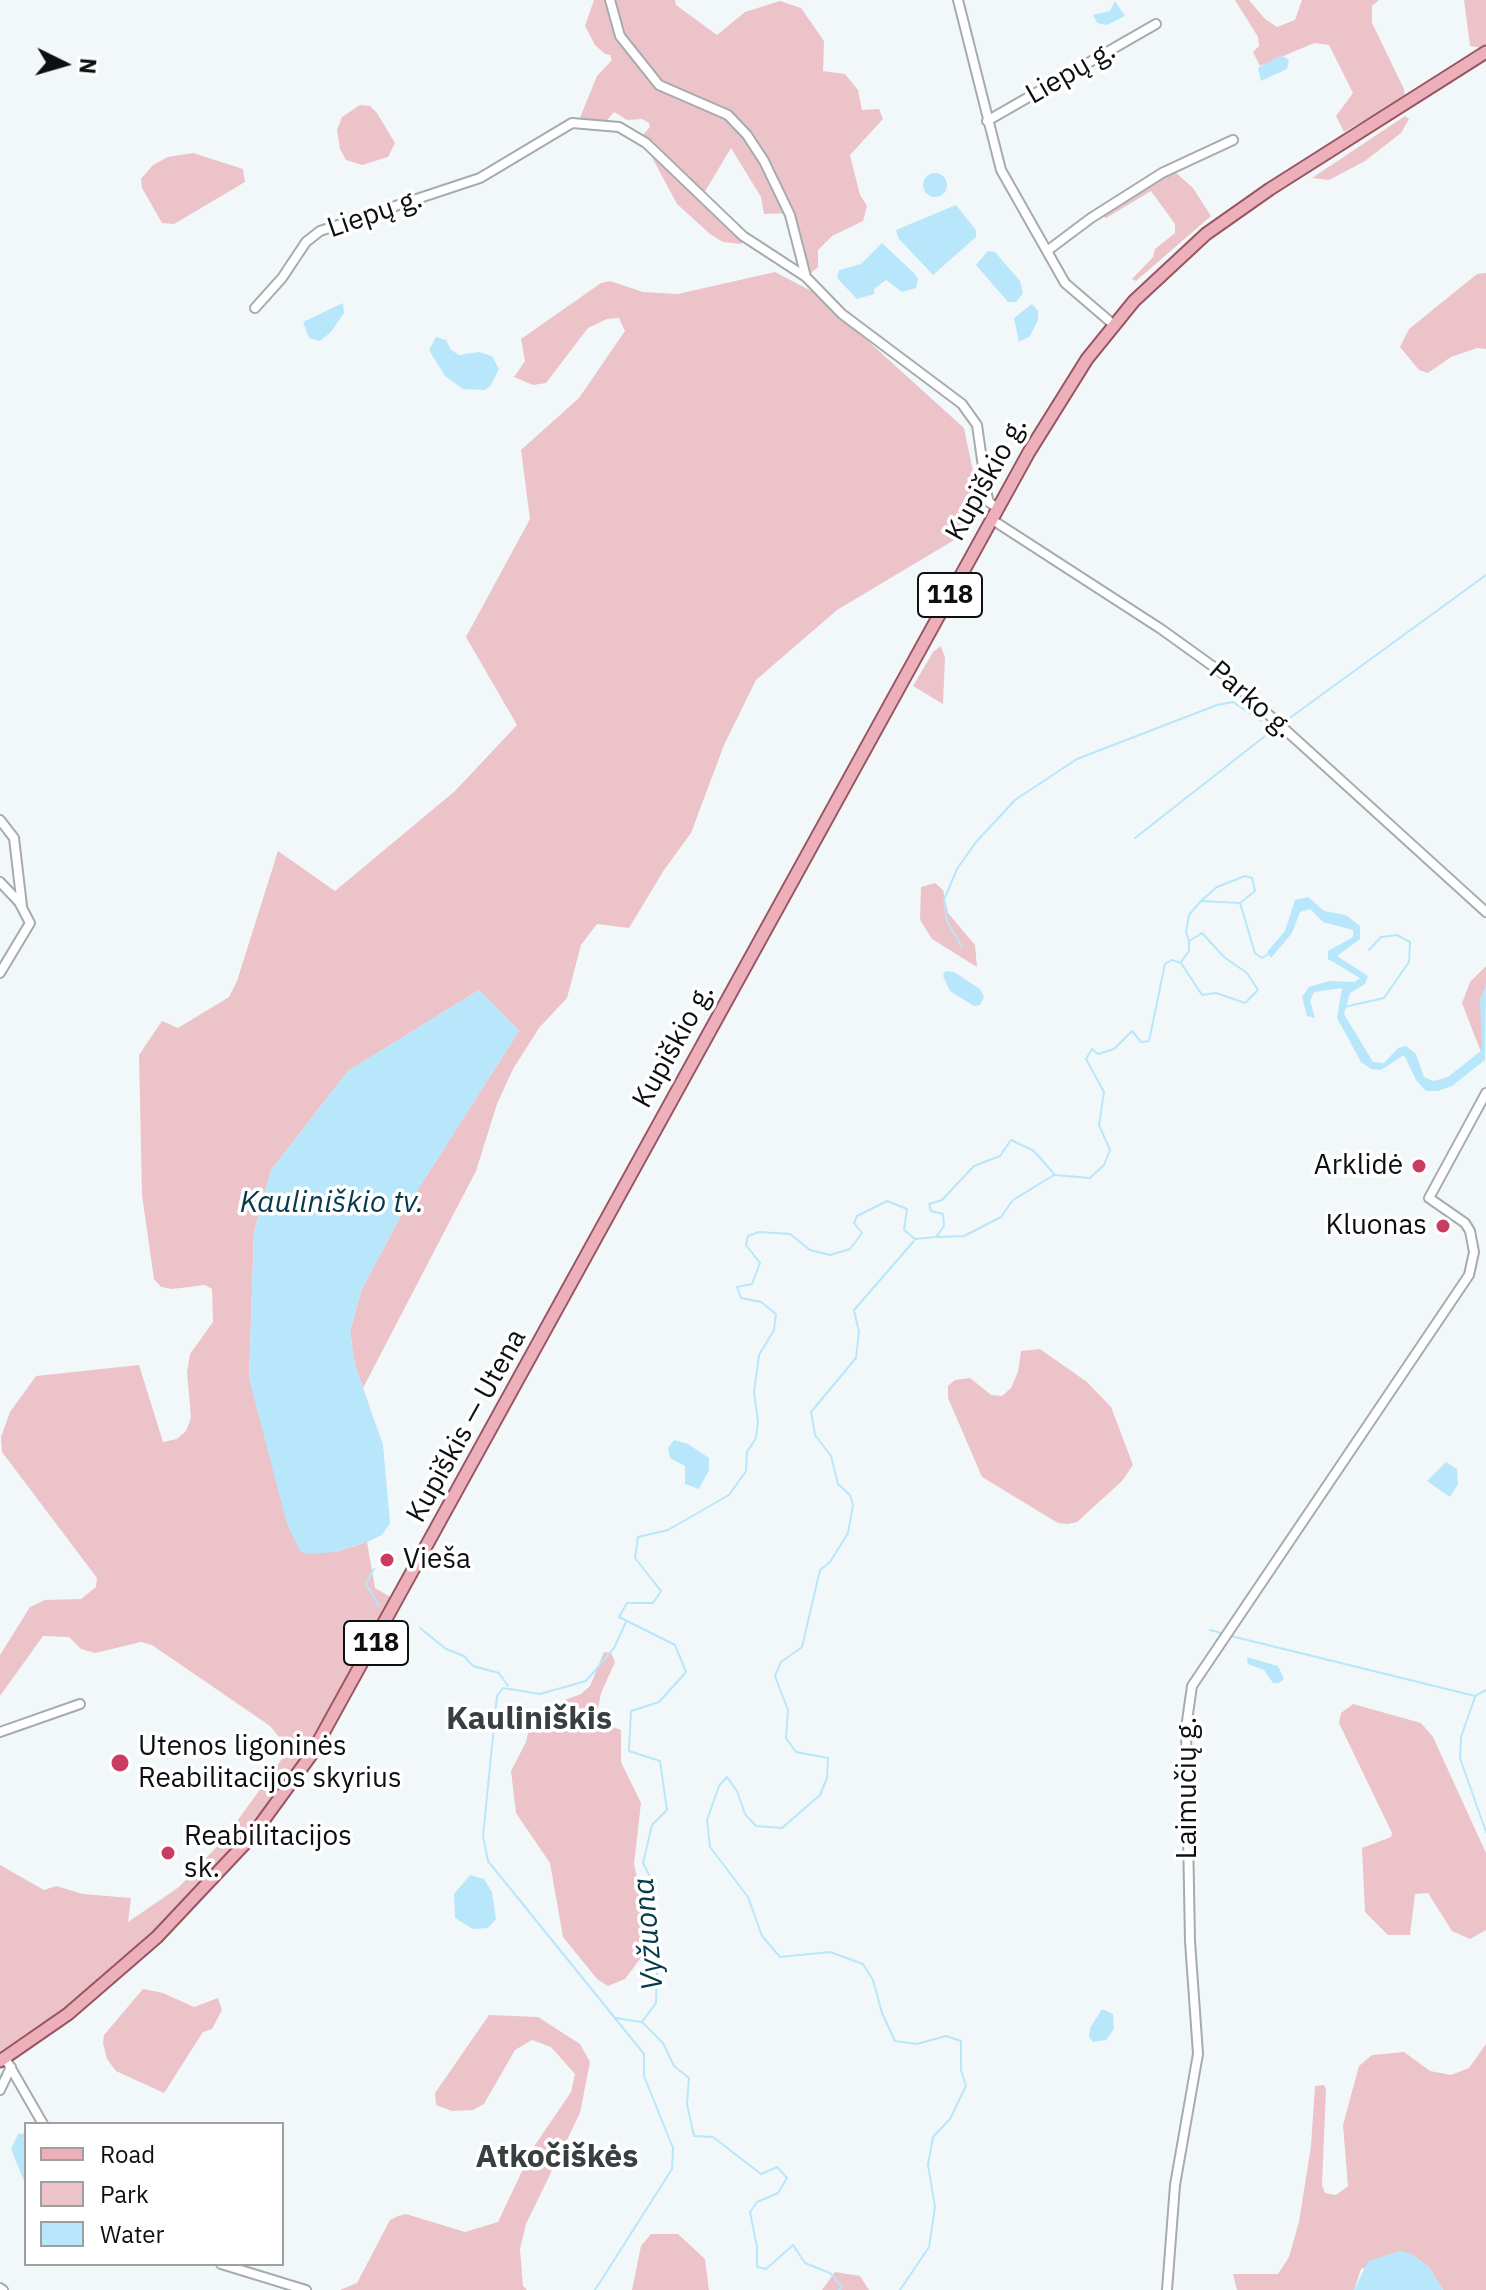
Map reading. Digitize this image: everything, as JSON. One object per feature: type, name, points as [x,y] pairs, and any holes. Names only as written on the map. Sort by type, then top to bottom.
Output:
[{"type":"main road","name":"Kupiškio g.","points":[[574,1280],[994,514],[1070,383],[1114,325],[1174,262],[1231,215],[1486,52]]},
{"type":"main road","name":"Kupiškis — Utena","points":[[5,2062],[68,2014],[157,1937],[219,1875],[281,1799],[358,1675],[574,1280]]},
{"type":"street","points":[[610,0],[620,36],[659,85],[728,115],[747,135],[790,215],[806,277]]},
{"type":"street","points":[[958,0],[1001,170],[1065,283],[1114,325]]},
{"type":"street","name":"Liepų g.","points":[[987,121],[1156,24]]},
{"type":"street","name":"Liepų g.","points":[[255,308],[282,278],[306,242],[320,231],[480,178],[572,123],[619,127],[646,143],[743,236],[806,277],[842,314],[962,404],[977,425],[987,495],[994,514]]},
{"type":"street","points":[[1047,251],[1091,218],[1162,173],[1233,140]]},
{"type":"street","name":"Parko g.","points":[[994,514],[1225,675],[1486,912]]},
{"type":"street","points":[[0,820],[14,838],[22,907]]},
{"type":"street","points":[[0,882],[22,907],[30,923],[0,973]]},
{"type":"street","name":"Laimučių g.","points":[[1167,2290],[1175,2185],[1198,2054],[1191,1954],[1187,1704],[1200,1671],[1469,1275],[1474,1252],[1470,1231],[1465,1223],[1429,1198],[1486,1093]]},
{"type":"street","points":[[0,1732],[80,1704]]},
{"type":"street","points":[[0,2090],[5,2062]]},
{"type":"street","points":[[5,2062],[42,2122]]},
{"type":"street","points":[[228,2266],[306,2290]]},
{"type":"green space","points":[[594,0],[675,0],[676,5],[717,35],[745,12],[780,1],[801,8],[824,41],[823,71],[845,74],[858,90],[862,110],[879,109],[883,119],[850,155],[860,195],[867,206],[863,221],[832,236],[818,250],[818,267],[811,273],[803,261],[792,213],[764,214],[761,197],[731,148],[704,193],[705,204],[745,241],[741,244],[723,242],[710,234],[677,204],[641,137],[650,127],[649,123],[642,119],[627,120],[614,112],[605,123],[579,120],[597,76],[612,60],[610,55],[595,45],[585,26]]},
{"type":"green space","points":[[1235,0],[1249,0],[1265,19],[1277,27],[1295,20],[1302,0],[1379,0],[1372,6],[1372,23],[1405,97],[1344,132],[1336,116],[1353,93],[1329,45],[1314,43],[1260,66],[1253,52],[1259,46],[1258,37]]},
{"type":"green space","points":[[1464,0],[1486,0],[1486,44],[1482,48],[1470,46]]},
{"type":"green space","points":[[360,105],[370,106],[377,113],[395,143],[388,157],[362,165],[346,160],[340,149],[337,130],[342,117]]},
{"type":"green space","points":[[1405,116],[1409,119],[1401,133],[1365,161],[1329,180],[1312,178]]},
{"type":"green space","points":[[193,153],[243,169],[245,182],[174,224],[162,223],[142,188],[141,179],[153,165],[168,157]]},
{"type":"green space","points":[[1174,171],[1193,188],[1211,216],[1136,281],[1132,279],[1153,257],[1155,249],[1175,233],[1175,224],[1151,191],[1106,218],[1101,215]]},
{"type":"green space","points":[[775,272],[815,293],[964,428],[979,500],[978,517],[971,530],[837,610],[756,680],[724,745],[691,833],[629,928],[597,924],[581,945],[567,998],[539,1028],[513,1069],[497,1104],[476,1171],[363,1388],[355,1365],[350,1332],[361,1291],[399,1219],[519,1031],[479,990],[348,1071],[271,1170],[254,1232],[249,1379],[336,1552],[367,1542],[375,1588],[392,1598],[301,1763],[240,1844],[156,1933],[45,2026],[0,2054],[0,1865],[44,1890],[56,1886],[83,1894],[131,1898],[128,1922],[179,1887],[225,1838],[289,1749],[270,1726],[152,1645],[141,1642],[95,1653],[81,1649],[69,1637],[43,1636],[0,1696],[0,1655],[30,1607],[45,1600],[81,1599],[96,1587],[97,1578],[2,1452],[1,1437],[10,1412],[36,1376],[139,1365],[163,1442],[177,1439],[186,1431],[191,1418],[187,1372],[190,1354],[213,1322],[212,1289],[205,1285],[172,1289],[161,1287],[154,1279],[142,1195],[139,1055],[162,1021],[178,1028],[229,997],[237,981],[278,851],[335,891],[455,791],[517,725],[466,637],[530,519],[521,450],[579,398],[625,331],[619,318],[607,319],[588,328],[546,383],[533,385],[514,377],[525,361],[521,339],[601,283],[610,281],[643,292],[678,294]]},
{"type":"green space","points":[[1486,273],[1486,349],[1477,348],[1451,357],[1428,373],[1419,370],[1400,347],[1409,329],[1477,274]]},
{"type":"green space","points":[[941,646],[945,658],[943,704],[913,686],[933,652]]},
{"type":"green space","points":[[935,883],[943,890],[948,913],[975,945],[977,967],[932,939],[920,920],[921,887]]},
{"type":"green space","points":[[1486,966],[1486,986],[1480,1000],[1484,1042],[1481,1052],[1462,1003],[1470,982]]},
{"type":"green space","points":[[1040,1349],[1087,1382],[1111,1407],[1133,1465],[1122,1481],[1077,1522],[1068,1524],[1058,1523],[982,1477],[948,1398],[948,1386],[955,1380],[970,1378],[991,1395],[1002,1396],[1011,1388],[1018,1372],[1021,1351]]},
{"type":"green space","points":[[604,1652],[611,1653],[615,1662],[601,1693],[597,1714],[599,1722],[621,1730],[621,1762],[641,1803],[634,1864],[647,1921],[643,1955],[625,1979],[608,1986],[597,1979],[563,1937],[550,1863],[516,1813],[511,1771],[526,1742],[532,1717],[542,1708],[581,1694],[590,1686]]},
{"type":"green space","points":[[1353,1704],[1421,1723],[1433,1737],[1486,1853],[1486,1930],[1470,1939],[1452,1931],[1428,1893],[1415,1894],[1410,1935],[1388,1935],[1365,1912],[1362,1848],[1391,1837],[1392,1833],[1339,1723],[1341,1713]]},
{"type":"green space","points":[[143,1989],[163,1993],[194,2007],[218,1998],[222,2010],[212,2029],[203,2032],[164,2093],[116,2071],[107,2059],[103,2043],[104,2035]]},
{"type":"green space","points":[[489,2015],[538,2017],[580,2044],[590,2062],[580,2113],[526,2224],[520,2249],[523,2286],[527,2290],[340,2290],[357,2283],[390,2220],[398,2216],[406,2214],[465,2232],[498,2222],[533,2148],[571,2092],[575,2074],[551,2047],[532,2040],[515,2050],[484,2104],[473,2110],[452,2111],[436,2105],[435,2093]]},
{"type":"green space","points":[[1486,2044],[1486,2290],[1443,2290],[1429,2267],[1410,2253],[1361,2269],[1354,2290],[1237,2290],[1233,2274],[1278,2274],[1289,2257],[1299,2222],[1311,2146],[1315,2086],[1324,2085],[1326,2089],[1322,2185],[1325,2193],[1336,2195],[1348,2186],[1343,2125],[1359,2066],[1372,2055],[1404,2052],[1430,2071],[1451,2075],[1469,2068]]},
{"type":"green space","points":[[651,2234],[678,2234],[705,2259],[709,2290],[632,2290],[641,2246]]},
{"type":"green space","points":[[835,2272],[860,2276],[869,2290],[822,2290]]},
{"type":"water","points":[[1115,1],[1125,16],[1107,25],[1097,23],[1093,15],[1110,11]]},
{"type":"water","points":[[1281,55],[1289,60],[1287,69],[1261,81],[1258,68]]},
{"type":"water","points":[[935,173],[943,177],[947,185],[943,193],[935,197],[927,193],[923,185],[927,177]]},
{"type":"water","points":[[956,205],[976,230],[976,237],[933,275],[898,238],[896,230]]},
{"type":"water","points":[[882,243],[914,273],[918,279],[916,288],[902,292],[886,280],[874,289],[874,294],[857,299],[837,278],[839,270],[861,264]]},
{"type":"water","points":[[988,251],[995,252],[1020,281],[1023,293],[1016,302],[1008,302],[976,265]]},
{"type":"water","points":[[343,303],[344,313],[331,332],[320,341],[309,338],[303,322]]},
{"type":"water","points":[[1032,304],[1038,311],[1038,320],[1030,336],[1019,342],[1014,318]]},
{"type":"water","points":[[436,337],[446,340],[451,350],[459,355],[479,352],[492,356],[499,369],[491,385],[485,390],[463,389],[445,376],[429,350]]},
{"type":"water","points":[[1308,897],[1324,911],[1346,915],[1360,926],[1360,939],[1337,956],[1368,976],[1365,984],[1350,993],[1344,1014],[1373,1062],[1384,1063],[1398,1048],[1406,1046],[1416,1054],[1424,1077],[1434,1081],[1448,1077],[1482,1050],[1480,1000],[1486,986],[1485,1060],[1452,1086],[1426,1091],[1416,1080],[1404,1055],[1381,1070],[1371,1069],[1361,1062],[1337,1018],[1342,988],[1314,992],[1310,1001],[1315,1018],[1307,1016],[1302,997],[1309,987],[1329,981],[1355,982],[1360,978],[1328,959],[1328,951],[1353,937],[1353,930],[1323,922],[1310,909],[1300,912],[1292,933],[1271,958],[1267,952],[1285,931],[1295,900]]},
{"type":"water","points":[[945,971],[954,972],[980,989],[984,997],[980,1005],[974,1006],[950,991],[943,976]]},
{"type":"water","name":"Kauliniškio tv.","points":[[479,990],[519,1031],[399,1219],[361,1291],[350,1332],[355,1365],[383,1445],[390,1523],[382,1535],[367,1542],[336,1552],[307,1554],[300,1551],[287,1524],[249,1379],[254,1232],[271,1170],[348,1071]]},
{"type":"water","points":[[674,1440],[688,1444],[709,1458],[709,1470],[699,1489],[685,1484],[685,1466],[670,1458],[668,1448]]},
{"type":"water","points":[[1446,1462],[1457,1469],[1458,1484],[1450,1497],[1427,1481]]},
{"type":"water","points":[[1247,1657],[1278,1666],[1284,1679],[1273,1683],[1264,1670],[1248,1664]]},
{"type":"water","points":[[470,1875],[484,1879],[492,1892],[496,1919],[488,1928],[473,1929],[455,1918],[454,1894]]},
{"type":"water","points":[[1102,2009],[1113,2014],[1114,2029],[1106,2040],[1093,2042],[1089,2037],[1090,2028]]},
{"type":"water","points":[[24,2133],[24,2181],[11,2149],[18,2134]]},
{"type":"water","points":[[1400,2251],[1410,2253],[1429,2267],[1443,2290],[1354,2290],[1368,2261]]},
{"type":"waterway","points":[[1287,720],[1486,575]]},
{"type":"waterway","points":[[962,947],[947,921],[944,900],[957,869],[976,842],[1015,800],[1077,759],[1217,705],[1233,702],[1261,721]]},
{"type":"waterway","points":[[1135,838],[1274,729]]},
{"type":"waterway","points":[[1202,900],[1217,887],[1245,876],[1252,878],[1255,891],[1240,903]]},
{"type":"waterway","name":"Vyžuona","points":[[839,2290],[842,2287],[830,2273],[805,2263],[793,2245],[766,2269],[757,2267],[757,2247],[750,2212],[757,2202],[778,2193],[787,2178],[777,2167],[761,2174],[713,2137],[694,2136],[687,2104],[689,2078],[674,2066],[663,2043],[642,2022],[656,2003],[657,1967],[650,1877],[643,1863],[652,1825],[667,1810],[660,1761],[629,1751],[631,1711],[659,1702],[686,1672],[675,1645],[619,1617],[627,1603],[653,1603],[661,1591],[635,1558],[638,1537],[668,1530],[729,1495],[746,1471],[747,1452],[756,1438],[758,1422],[754,1392],[759,1355],[774,1330],[776,1314],[761,1302],[741,1298],[737,1287],[752,1284],[760,1263],[746,1245],[748,1236],[759,1232],[790,1234],[810,1250],[830,1255],[850,1249],[862,1233],[854,1223],[857,1216],[887,1201],[907,1209],[904,1230],[915,1239],[936,1237],[944,1226],[943,1214],[931,1211],[929,1204],[942,1200],[974,1166],[1000,1156],[1011,1140],[1034,1151],[1055,1175],[1090,1178],[1104,1165],[1110,1150],[1099,1125],[1104,1092],[1086,1059],[1092,1049],[1098,1054],[1114,1049],[1132,1031],[1141,1042],[1149,1041],[1165,964],[1172,960],[1181,963],[1202,995],[1216,993],[1245,1003],[1258,990],[1247,973],[1224,957],[1202,933],[1189,941],[1186,932],[1189,915],[1201,901],[1240,903],[1255,953],[1262,958],[1269,954]]},
{"type":"waterway","points":[[1344,1007],[1384,998],[1409,962],[1410,942],[1397,935],[1381,937],[1369,950]]},
{"type":"waterway","points":[[1181,962],[1189,951],[1189,941]]},
{"type":"waterway","points":[[937,1237],[964,1236],[1001,1217],[1013,1200],[1054,1175]]},
{"type":"waterway","points":[[900,2290],[929,2247],[935,2207],[928,2165],[933,2137],[950,2119],[966,2086],[961,2070],[961,2041],[946,2036],[917,2044],[895,2041],[882,2013],[873,1980],[863,1964],[830,1952],[780,1957],[762,1936],[748,1897],[710,1847],[707,1820],[719,1786],[727,1777],[737,1791],[745,1814],[756,1826],[782,1828],[820,1795],[827,1778],[828,1758],[796,1752],[786,1738],[788,1710],[775,1676],[781,1662],[802,1647],[820,1570],[830,1562],[848,1533],[853,1505],[850,1495],[838,1484],[831,1456],[815,1435],[811,1412],[856,1358],[859,1332],[854,1310],[914,1241]]},
{"type":"waterway","points":[[374,1569],[366,1584],[379,1606]]},
{"type":"waterway","points":[[595,2290],[672,2169],[673,2148],[644,2076],[644,2054],[488,1861],[483,1836],[497,1696],[503,1688],[540,1694],[586,1681],[614,1648],[626,1622]]},
{"type":"waterway","points":[[420,1628],[446,1649],[464,1656],[473,1666],[499,1673],[508,1686]]},
{"type":"waterway","points":[[1210,1630],[1221,1633]]},
{"type":"waterway","points":[[1231,1636],[1475,1696],[1486,1690]]},
{"type":"waterway","points":[[1475,1697],[1461,1737],[1460,1758],[1486,1832]]},
{"type":"waterway","points":[[616,2018],[641,2022]]},
{"type":"place","name":"Arklidė","points":[[1419,1166]]},
{"type":"place","name":"Kluonas","points":[[1443,1226]]},
{"type":"place","name":"Vieša","points":[[387,1560]]},
{"type":"place","name":"Utenos ligoninės Reabilitacijos skyrius","points":[[120,1763]]},
{"type":"place","name":"Reabilitacijos sk.","points":[[168,1853]]},
{"type":"district","name":"Kauliniškis","points":[[529,1720]]},
{"type":"district","name":"Atkočiškės","points":[[557,2158]]}]
